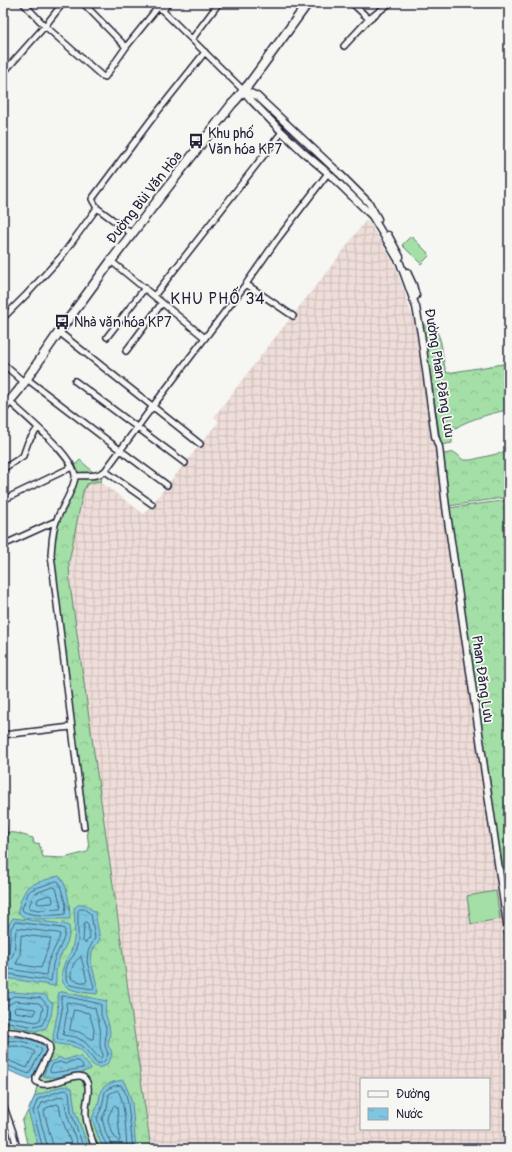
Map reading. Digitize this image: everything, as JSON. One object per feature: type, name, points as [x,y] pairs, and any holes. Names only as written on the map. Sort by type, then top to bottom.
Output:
[{"type":"main road","name":"Đường Bùi Văn Hòa","points":[[3,409],[26,381],[111,260],[232,104],[236,101],[308,3]]},
{"type":"street","points":[[23,3],[46,26],[102,76],[105,77],[157,5],[243,90]]},
{"type":"street","points":[[3,73],[46,26],[63,3]]},
{"type":"street","points":[[83,3],[126,47]]},
{"type":"street","points":[[163,11],[168,3]]},
{"type":"street","points":[[192,38],[219,3]]},
{"type":"street","points":[[352,3],[369,19]]},
{"type":"street","points":[[344,46],[369,19],[390,3]]},
{"type":"street","points":[[132,234],[97,208],[92,199],[151,120],[205,52]]},
{"type":"street","name":"Đường Phan Đăng Lưu","points":[[243,90],[282,132],[303,152],[328,172],[369,212],[396,247],[413,285],[426,351],[439,447]]},
{"type":"street","name":"Đường Phan Đăng Lưu","points":[[243,90],[257,96],[339,173],[369,203],[380,225]]},
{"type":"street","points":[[154,296],[282,132]]},
{"type":"street","points":[[75,476],[97,476],[105,470],[246,284],[328,172]]},
{"type":"street","points":[[3,318],[61,257],[97,208]]},
{"type":"street","points":[[111,260],[205,338]]},
{"type":"street","points":[[246,284],[293,316]]},
{"type":"street","points":[[107,337],[145,288]]},
{"type":"street","points":[[126,351],[162,303]]},
{"type":"street","points":[[59,332],[200,444]]},
{"type":"street","points":[[3,364],[167,485]]},
{"type":"street","points":[[75,381],[185,463]]},
{"type":"street","points":[[10,402],[61,450],[72,467],[75,476],[73,484],[56,521],[53,532],[51,555],[84,827]]},
{"type":"street","points":[[3,469],[23,456],[28,442],[38,428]]},
{"type":"street","name":"Phan Đăng Lưu","points":[[439,447],[446,507],[509,938]]},
{"type":"street","points":[[3,500],[72,467]]},
{"type":"street","points":[[105,470],[152,504]]},
{"type":"street","points":[[3,545],[56,521]]},
{"type":"street","points":[[3,735],[71,727]]},
{"type":"street","points":[[3,826],[3,857]]},
{"type":"street","points":[[3,1032],[11,1032],[36,1038],[46,1041],[49,1044],[50,1050],[36,1078],[38,1084],[50,1083],[80,1076],[84,1078],[89,1090],[86,1117],[95,1149]]},
{"type":"street","points":[[3,1104],[13,1132],[17,1149]]},
{"type":"shaded area","points":[[366,220],[381,241],[395,266],[419,334],[509,958],[509,1149],[151,1149],[70,585],[69,562],[83,492],[87,484],[99,481],[144,514],[219,421],[214,417]]},
{"type":"green space","points":[[411,236],[430,255],[421,264],[402,245]]},
{"type":"green space","points":[[426,324],[432,324],[436,329],[442,347],[447,373],[509,363],[509,410],[497,412],[460,425],[454,431],[452,443],[441,445],[423,326]]},
{"type":"green space","points":[[509,451],[509,497],[449,506],[443,454],[454,453],[463,460],[471,460]]},
{"type":"green space","points":[[80,460],[92,471],[95,478],[102,476],[101,482],[99,481],[87,484],[83,492],[69,562],[70,585],[151,1149],[28,1149],[22,1121],[35,1096],[38,1080],[51,1043],[34,1035],[3,1030],[3,832],[16,833],[33,838],[34,844],[39,843],[43,857],[64,858],[87,852],[89,848],[53,555],[55,533],[58,521],[75,485],[74,466]]},
{"type":"green space","points":[[509,500],[509,918],[449,508]]},
{"type":"green space","points":[[496,891],[500,919],[471,924],[467,896]]},
{"type":"water","points":[[59,876],[65,884],[69,902],[70,919],[37,919],[23,917],[18,912],[22,898],[29,886]]},
{"type":"water","points":[[84,904],[95,912],[100,939],[92,952],[91,962],[98,989],[97,994],[81,992],[68,988],[62,979],[62,972],[65,962],[74,941],[74,908],[78,905]]},
{"type":"water","points":[[13,918],[64,924],[69,926],[69,937],[58,961],[55,986],[6,978],[3,976],[6,934],[8,926]]},
{"type":"water","points":[[13,992],[46,995],[49,1001],[53,1003],[51,1016],[46,1028],[35,1031],[3,1024],[3,999],[8,993]]},
{"type":"water","points":[[59,992],[107,1001],[105,1012],[110,1031],[108,1046],[112,1054],[108,1063],[105,1065],[96,1067],[78,1048],[54,1043],[53,1036],[58,1010],[57,1001]]},
{"type":"water","points":[[8,1037],[29,1039],[48,1049],[30,1079],[7,1070],[3,1066],[3,1040]]},
{"type":"water","points":[[59,1057],[64,1060],[80,1057],[91,1069],[59,1077],[43,1076],[49,1062],[56,1060]]},
{"type":"water","points":[[123,1080],[132,1103],[136,1149],[104,1149],[98,1137],[92,1118],[98,1105],[101,1090],[113,1082]]},
{"type":"water","points":[[67,1086],[72,1088],[75,1111],[89,1149],[39,1149],[28,1111],[35,1096],[59,1087]]},
{"type":"place","name":"Khu phố Văn hóa KP7","points":[[196,141]]},
{"type":"place","name":"Nhà văn hóa KP7","points":[[62,322]]},
{"type":"district","name":"KHU PHỐ 34","points":[[218,298]]}]
